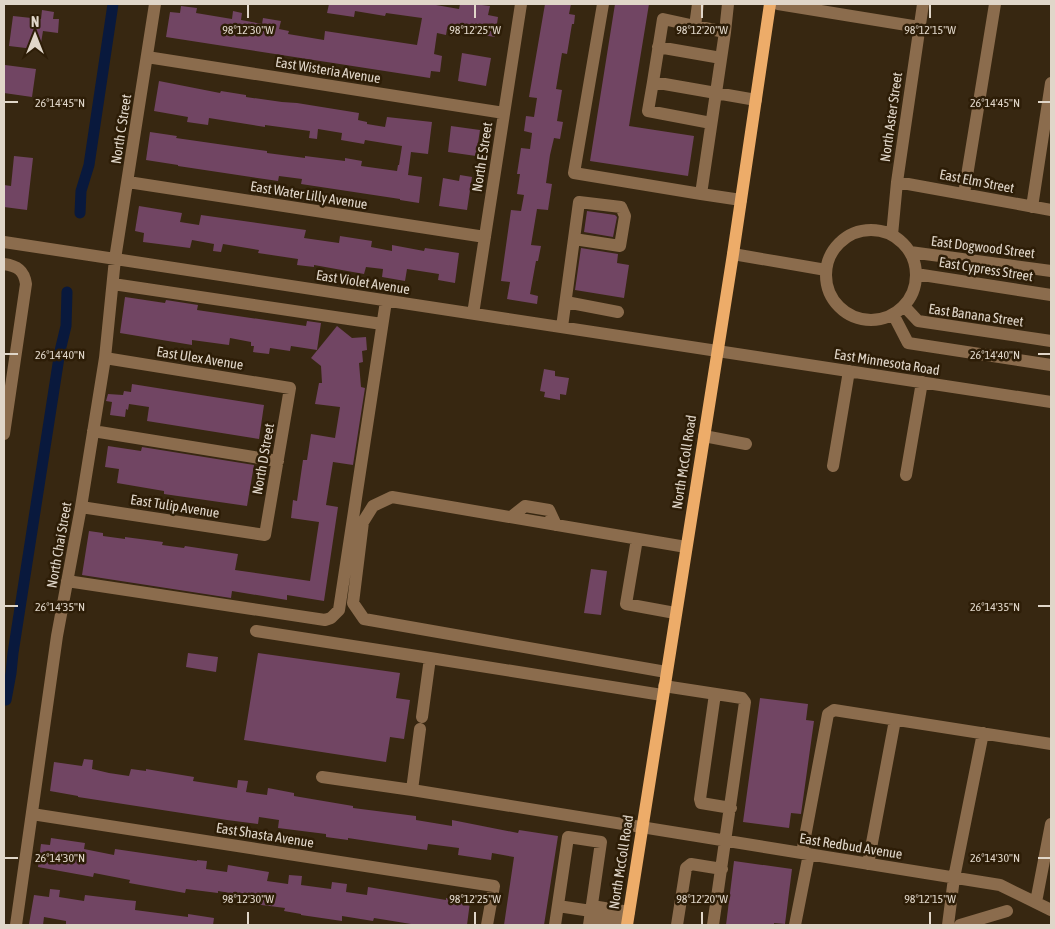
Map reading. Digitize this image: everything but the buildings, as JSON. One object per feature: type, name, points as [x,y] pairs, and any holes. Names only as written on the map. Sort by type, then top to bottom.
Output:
[{"type":"main road","name":"North McColl Road","points":[[627,920],[741,200],[770,4]]},
{"type":"street","name":"North C Street","points":[[115,259],[155,4]]},
{"type":"street","name":"North E Street","points":[[473,314],[521,4]]},
{"type":"street","points":[[603,4],[574,173],[741,200]]},
{"type":"street","points":[[695,26],[698,4]]},
{"type":"street","points":[[701,194],[728,4]]},
{"type":"street","points":[[778,4],[919,27]]},
{"type":"street","name":"North Aster Street","points":[[892,235],[897,182],[923,4]]},
{"type":"street","points":[[964,194],[995,4]]},
{"type":"street","points":[[711,122],[648,111],[663,19],[725,32]]},
{"type":"street","points":[[658,47],[721,58]]},
{"type":"street","name":"East Wisteria Avenue","points":[[147,57],[504,113]]},
{"type":"street","points":[[653,82],[756,100]]},
{"type":"street","points":[[1032,207],[1051,83]]},
{"type":"street","name":"East Water Lilly Avenue","points":[[128,182],[485,237]]},
{"type":"street","name":"East Elm Street","points":[[897,182],[1051,210]]},
{"type":"street","points":[[562,327],[579,202],[621,207],[625,216],[620,246],[574,239]]},
{"type":"street","points":[[864,231],[878,231],[892,235],[910,252],[915,263],[915,286],[911,297],[904,306],[893,314],[880,319],[866,320],[852,316],[841,308],[832,297],[827,284],[826,270],[830,256],[838,244],[850,236],[864,231]]},
{"type":"street","name":"East Violet Avenue","points":[[4,242],[717,351]]},
{"type":"street","name":"East Dogwood Street","points":[[910,252],[1051,271]]},
{"type":"street","points":[[732,254],[826,270]]},
{"type":"street","name":"North Chai Street","points":[[16,925],[57,636],[81,507],[105,358],[115,259]]},
{"type":"street","points":[[4,264],[21,270],[25,275],[26,284],[4,434]]},
{"type":"street","name":"East Cypress Street","points":[[916,274],[1051,295]]},
{"type":"street","points":[[113,284],[382,324]]},
{"type":"street","points":[[67,581],[325,620],[331,618],[339,610],[386,301]]},
{"type":"street","points":[[566,302],[618,312]]},
{"type":"street","name":"East Banana Street","points":[[904,306],[918,322],[1051,341]]},
{"type":"street","points":[[893,314],[908,343],[1051,365]]},
{"type":"street","name":"East Minnesota Road","points":[[717,351],[1051,402]]},
{"type":"street","name":"East Ulex Avenue","points":[[105,358],[290,388]]},
{"type":"street","points":[[833,466],[849,371]]},
{"type":"street","points":[[906,476],[922,382]]},
{"type":"street","name":"North D Street","points":[[265,535],[290,388]]},
{"type":"street","points":[[93,431],[278,461]]},
{"type":"street","points":[[704,436],[746,444]]},
{"type":"street","points":[[666,672],[364,619],[353,603],[364,522],[373,506],[392,497],[686,547]]},
{"type":"street","name":"East Tulip Avenue","points":[[81,507],[265,535]]},
{"type":"street","points":[[637,539],[626,604],[675,613]]},
{"type":"street","points":[[256,631],[430,658],[663,690],[742,698],[745,702],[727,841],[713,925]]},
{"type":"street","points":[[412,790],[430,658]]},
{"type":"street","points":[[715,694],[700,800],[701,802],[731,808]]},
{"type":"street","points":[[795,925],[828,714],[834,710],[1051,744]]},
{"type":"street","points":[[868,864],[895,720]]},
{"type":"street","points":[[948,925],[954,878],[983,733]]},
{"type":"street","name":"East Redbud Avenue","points":[[322,777],[1000,885],[1051,910]]},
{"type":"street","name":"East Shasta Avenue","points":[[32,814],[494,886],[487,925]]},
{"type":"street","points":[[1036,902],[1051,824]]},
{"type":"street","points":[[555,925],[568,837],[602,842],[590,915]]},
{"type":"street","points":[[677,925],[686,868],[692,864],[722,869]]},
{"type":"street","points":[[558,906],[590,915],[627,920]]},
{"type":"street","points":[[960,925],[1007,911]]},
{"type":"waterway","points":[[80,213],[81,191],[89,165],[113,4]]},
{"type":"waterway","points":[[6,700],[60,351],[66,326],[67,292]]}]
